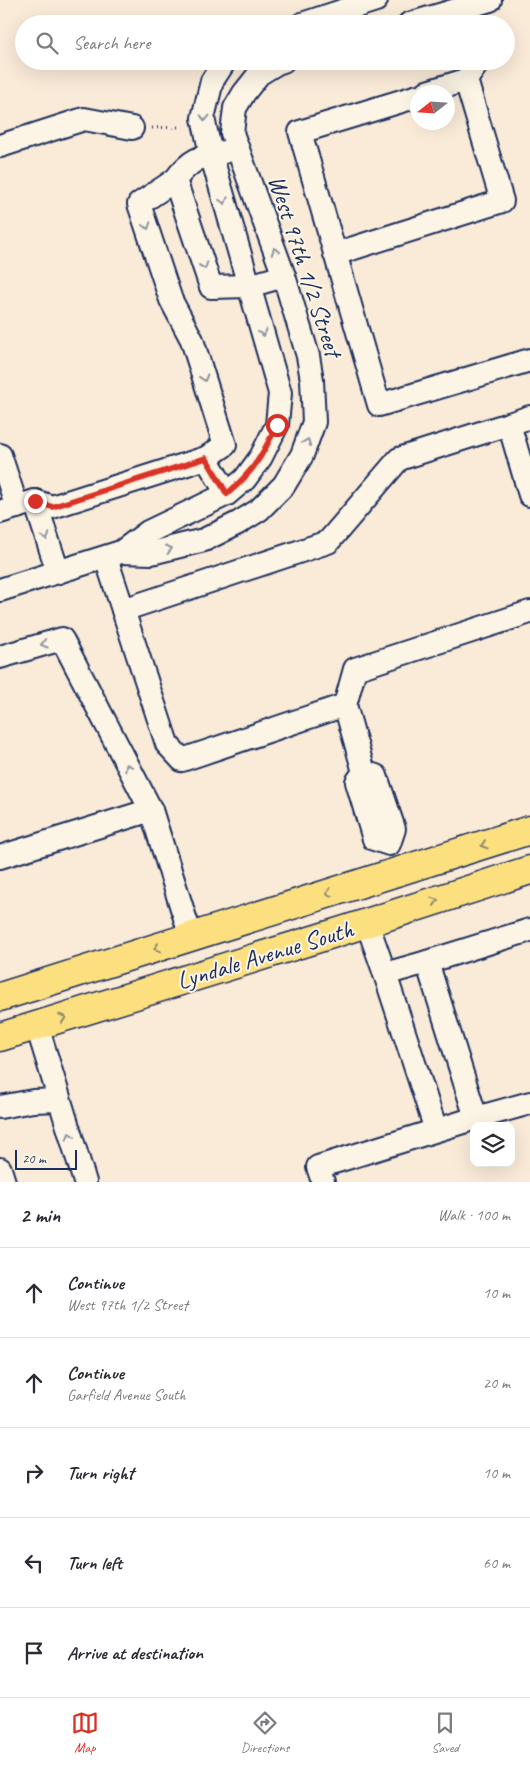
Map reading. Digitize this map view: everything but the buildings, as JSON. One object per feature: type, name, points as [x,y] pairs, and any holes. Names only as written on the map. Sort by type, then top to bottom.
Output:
[{"type":"main road","name":"Lyndale Avenue South","points":[[0,997],[524,832]]},
{"type":"main road","points":[[524,832],[530,869]]},
{"type":"main road","name":"Lyndale Avenue South","points":[[0,1038],[367,923],[530,869]]},
{"type":"main road","points":[[398,872],[407,910]]},
{"type":"main road","points":[[357,884],[367,923]]},
{"type":"main road","points":[[160,988],[191,937]]},
{"type":"street","points":[[330,13],[376,0]]},
{"type":"street","points":[[447,15],[463,11],[490,0]]},
{"type":"street","points":[[0,590],[113,555],[148,532],[227,494],[245,479],[261,457],[277,425],[280,393],[211,154],[203,118],[212,81],[220,70]]},
{"type":"street","name":"West 97th 1/2 Street","points":[[113,555],[151,553],[204,540],[259,510],[284,485],[302,455],[314,422],[312,380],[308,356],[284,276],[232,133],[235,108],[259,74],[266,70]]},
{"type":"street","points":[[450,85],[466,80],[473,70]]},
{"type":"street","points":[[336,254],[502,201],[466,80]]},
{"type":"street","points":[[410,98],[300,132],[379,405],[530,360]]},
{"type":"street","points":[[0,146],[84,119],[132,128]]},
{"type":"street","points":[[17,507],[52,507],[206,458],[225,445],[192,340],[172,300],[139,204],[175,180],[187,164],[211,154],[238,150]]},
{"type":"street","points":[[175,180],[211,287],[249,286],[284,276]]},
{"type":"street","points":[[123,610],[328,542],[398,459],[530,417]]},
{"type":"street","points":[[508,424],[530,495]]},
{"type":"street","points":[[0,455],[17,507],[58,572]]},
{"type":"street","points":[[206,458],[227,494]]},
{"type":"street","points":[[113,555],[123,610],[167,744],[182,760],[345,705]]},
{"type":"street","points":[[398,872],[390,844],[374,839],[357,782],[364,772],[345,705],[355,669],[530,612]]},
{"type":"street","points":[[0,657],[62,638],[151,810],[191,937]]},
{"type":"street","points":[[0,857],[151,810]]},
{"type":"street","points":[[367,923],[436,1130]]},
{"type":"street","points":[[385,974],[530,930]]},
{"type":"street","points":[[427,962],[476,1118],[479,1117]]},
{"type":"street","points":[[37,1026],[85,1182]]},
{"type":"street","points":[[0,1107],[33,1100],[59,1100]]},
{"type":"street","points":[[323,1182],[318,1167],[530,1103]]},
{"type":"street","points":[[0,1169],[4,1182]]},
{"type":"route","points":[[35,501],[52,507],[206,458],[227,494],[245,479],[261,457],[277,425]]}]
